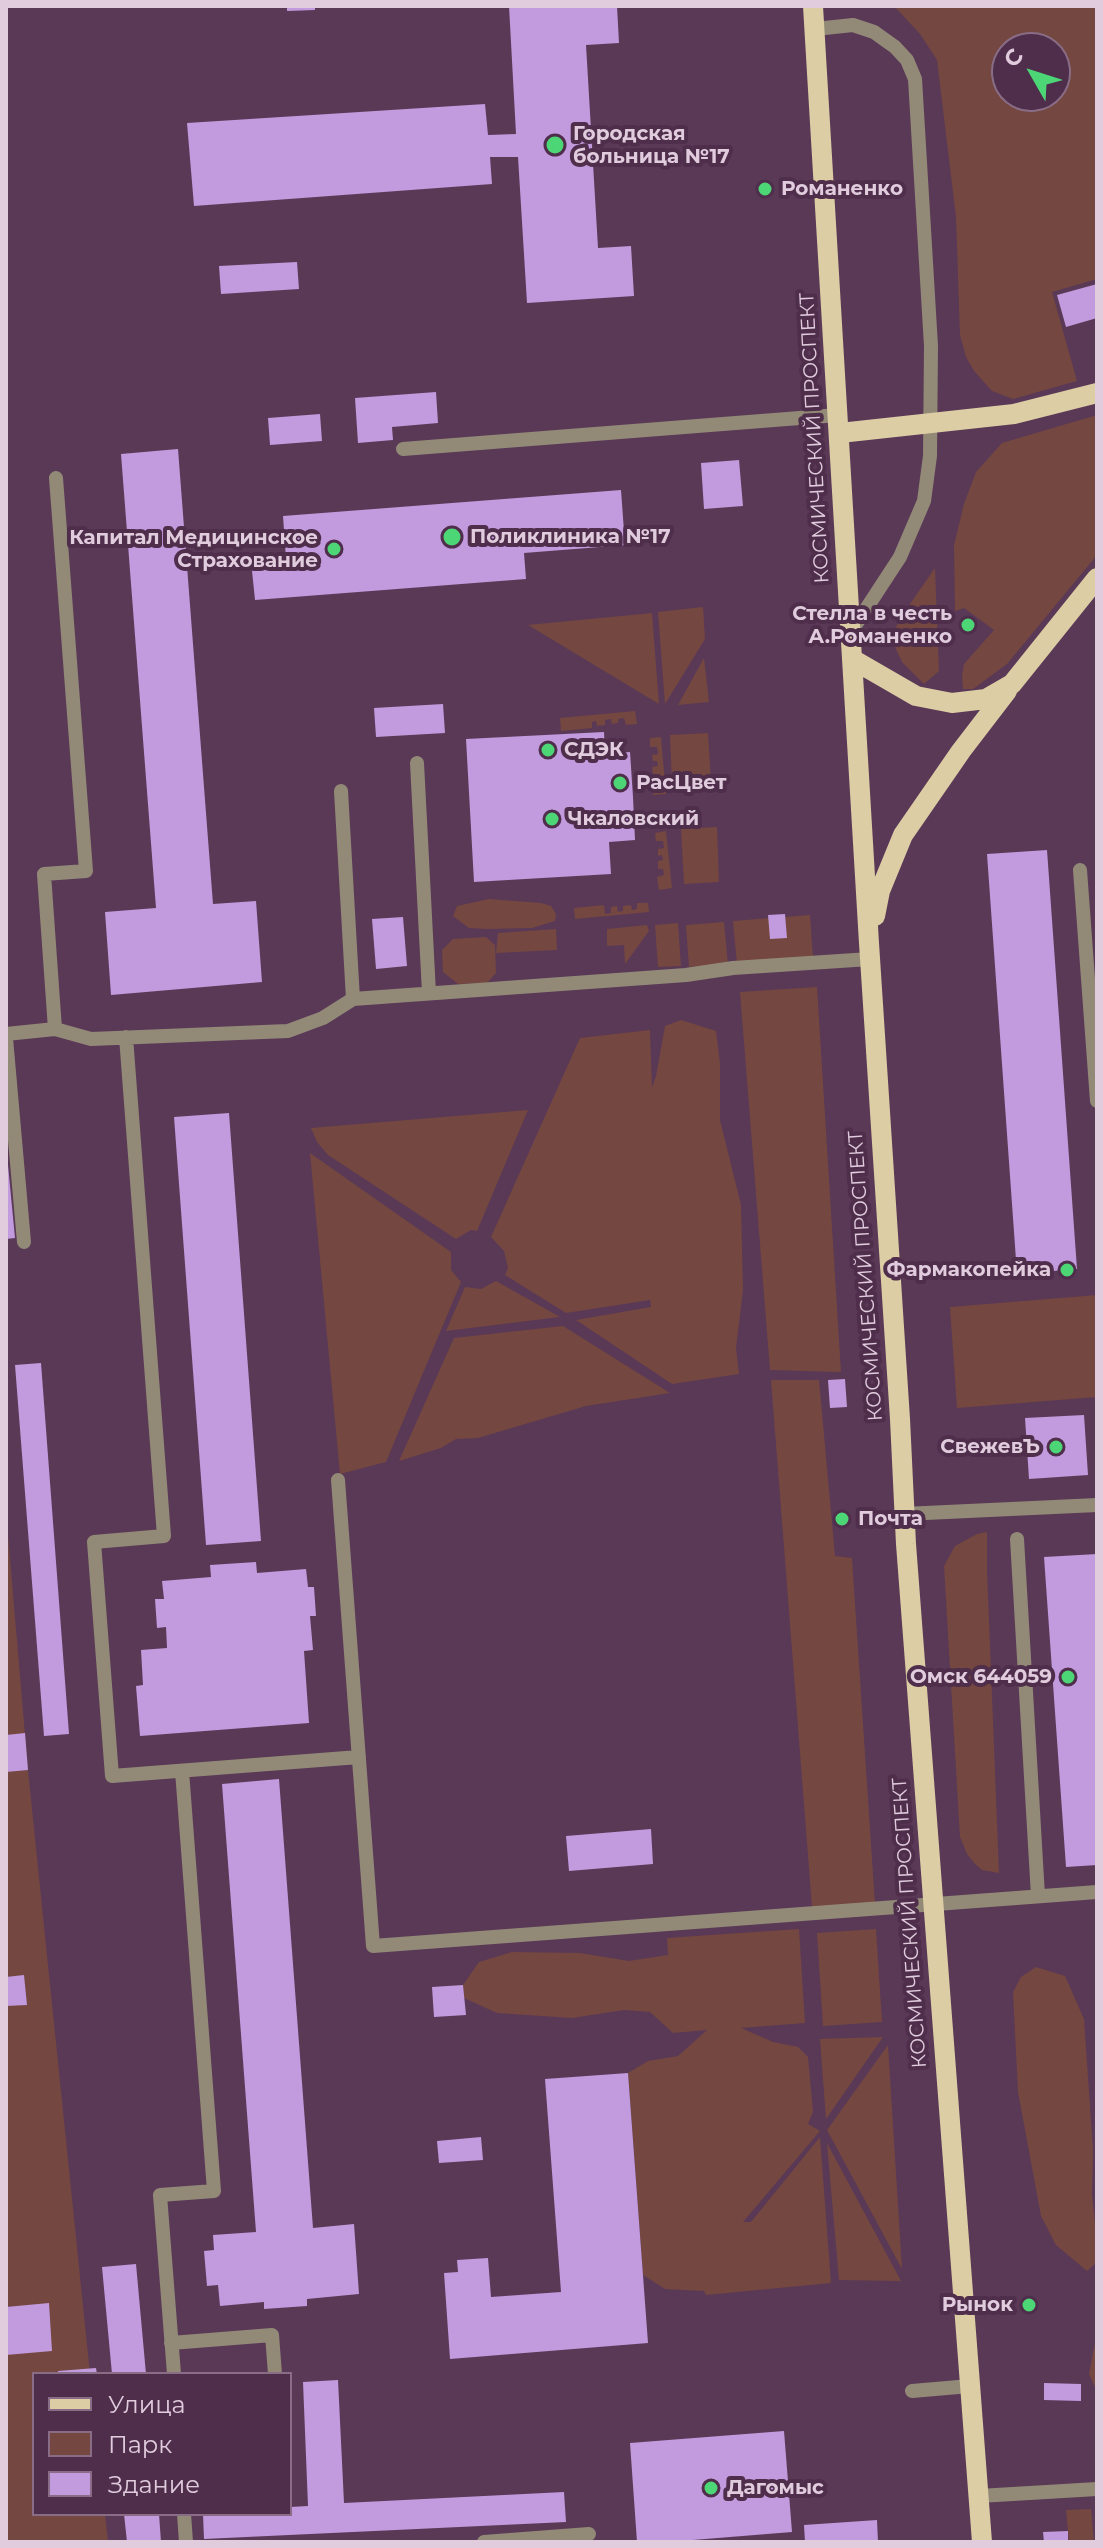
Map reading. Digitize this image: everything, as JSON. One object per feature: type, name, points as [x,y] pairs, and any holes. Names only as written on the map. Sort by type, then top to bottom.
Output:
[{"type":"main road","name":"КОСМИЧЕСКИЙ ПРОСПЕКТ","points":[[813,6],[904,1514],[982,2542]]},
{"type":"main road","points":[[839,424],[930,423],[1014,414],[1097,393]]},
{"type":"main road","points":[[869,951],[880,891],[903,835],[961,751],[1097,578]]},
{"type":"main road","points":[[852,659],[916,696],[952,703],[986,699],[1012,684]]},
{"type":"street","points":[[815,29],[853,25],[874,32],[907,60],[915,79],[931,346],[930,456],[924,501],[900,557],[851,632]]},
{"type":"street","points":[[403,449],[839,424]]},
{"type":"street","points":[[55,1029],[44,874],[86,871],[56,478]]},
{"type":"street","points":[[417,763],[429,993]]},
{"type":"street","points":[[341,791],[353,999]]},
{"type":"street","points":[[1080,870],[1097,1101]]},
{"type":"street","points":[[24,1242],[6,1036],[55,1029],[91,1039],[288,1031],[323,1018],[353,999],[686,975],[869,951]]},
{"type":"street","points":[[126,1037],[164,1536],[94,1542],[112,1776],[359,1757]]},
{"type":"street","points":[[338,1480],[373,1946],[1097,1892]]},
{"type":"street","points":[[904,1514],[1097,1505]]},
{"type":"street","points":[[1017,1539],[1038,1896]]},
{"type":"street","points":[[174,2372],[160,2195],[214,2191],[182,1771]]},
{"type":"street","points":[[171,2343],[272,2335],[275,2372]]},
{"type":"street","points":[[912,2391],[970,2386]]},
{"type":"street","points":[[979,2496],[1097,2489]]},
{"type":"street","points":[[184,2516],[186,2542]]},
{"type":"street","points":[[484,2542],[589,2534]]},
{"type":"green space","points":[[894,6],[1097,6],[1097,279],[1052,292],[1077,381],[1013,399],[992,391],[966,357],[960,335],[956,217],[937,60],[920,34]]},
{"type":"green space","points":[[1097,415],[1097,555],[1007,664],[973,689],[963,689],[964,664],[994,630],[964,608],[955,611],[954,545],[976,472],[1002,443]]},
{"type":"green space","points":[[935,568],[939,671],[924,684],[902,662],[895,647],[895,629]]},
{"type":"green space","points":[[703,607],[705,639],[665,704],[658,612]]},
{"type":"green space","points":[[652,613],[659,704],[528,625]]},
{"type":"green space","points":[[704,658],[709,702],[678,705]]},
{"type":"green space","points":[[635,711],[637,724],[626,725],[624,718],[612,724],[611,719],[605,720],[605,725],[597,726],[596,721],[592,722],[592,728],[561,731],[560,718]]},
{"type":"green space","points":[[708,733],[711,780],[672,783],[670,735]]},
{"type":"green space","points":[[661,737],[666,794],[653,795],[652,782],[659,781],[658,774],[653,774],[652,767],[658,766],[652,755],[658,754],[657,747],[650,747],[650,738]]},
{"type":"green space","points":[[717,827],[719,882],[684,884],[681,829]]},
{"type":"green space","points":[[666,831],[672,888],[659,890],[657,877],[664,875],[663,869],[658,869],[658,861],[663,860],[662,855],[658,856],[658,849],[664,848],[663,841],[656,841],[655,833]]},
{"type":"green space","points":[[489,899],[551,906],[556,914],[555,921],[532,928],[487,929],[469,928],[453,916],[457,906]]},
{"type":"green space","points":[[637,903],[648,903],[649,912],[575,919],[574,908],[604,905],[605,914],[611,913],[611,907],[617,906],[618,912],[623,911],[623,906],[631,905],[632,910],[637,909]]},
{"type":"green space","points":[[810,915],[813,958],[737,964],[733,921]]},
{"type":"green space","points":[[724,922],[728,964],[689,967],[686,925]]},
{"type":"green space","points":[[678,923],[681,966],[658,967],[655,925]]},
{"type":"green space","points":[[647,925],[649,931],[625,964],[624,945],[607,946],[607,929]]},
{"type":"green space","points":[[556,929],[557,950],[496,953],[498,933]]},
{"type":"green space","points":[[486,937],[495,945],[496,973],[487,983],[458,984],[443,972],[442,950],[453,939]]},
{"type":"green space","points":[[817,987],[841,1372],[770,1370],[740,992]]},
{"type":"green space","points":[[681,1020],[716,1031],[720,1063],[720,1120],[741,1205],[743,1290],[736,1348],[739,1374],[672,1384],[576,1320],[651,1307],[650,1300],[566,1313],[505,1275],[508,1268],[504,1251],[491,1237],[580,1038],[650,1030],[652,1088],[665,1026]]},
{"type":"green space","points":[[528,1110],[477,1231],[471,1230],[456,1239],[328,1155],[311,1128]]},
{"type":"green space","points":[[310,1153],[451,1252],[451,1270],[461,1282],[386,1462],[340,1474]]},
{"type":"green space","points":[[496,1281],[560,1317],[446,1331],[465,1287],[481,1289]]},
{"type":"green space","points":[[1097,1295],[1097,1397],[957,1408],[950,1307]]},
{"type":"green space","points":[[563,1326],[670,1393],[586,1406],[478,1438],[456,1439],[441,1448],[399,1461],[454,1338]]},
{"type":"green space","points":[[771,1380],[819,1380],[835,1556],[852,1558],[875,1904],[812,1907]]},
{"type":"green space","points":[[6,1512],[28,1770],[90,2372],[32,2372],[32,2516],[105,2516],[108,2542],[6,2542]]},
{"type":"green space","points":[[987,1532],[999,1873],[982,1870],[975,1864],[960,1837],[944,1566],[955,1546]]},
{"type":"green space","points":[[799,1929],[805,2023],[741,2028],[773,2042],[798,2047],[808,2057],[813,2112],[808,2124],[820,2131],[743,2222],[751,2222],[820,2137],[831,2283],[706,2295],[704,2291],[665,2289],[643,2275],[628,2073],[648,2061],[678,2056],[707,2030],[673,2033],[650,2012],[624,2010],[572,2018],[497,2013],[464,1998],[463,1985],[479,1962],[512,1952],[580,1953],[629,1961],[668,1955],[667,1938]]},
{"type":"green space","points":[[876,1929],[882,2022],[823,2026],[817,1933]]},
{"type":"green space","points":[[1036,1967],[1065,1976],[1084,2019],[1097,2244],[1097,2262],[1087,2271],[1056,2245],[1041,2216],[1018,2092],[1013,1992],[1021,1977]]},
{"type":"green space","points":[[883,2037],[826,2119],[820,2039]]},
{"type":"green space","points":[[888,2045],[902,2269],[827,2130]]},
{"type":"green space","points":[[827,2143],[901,2281],[839,2280]]},
{"type":"green space","points":[[1097,2332],[1097,2392],[1089,2374]]},
{"type":"green space","points":[[1091,2509],[1094,2542],[1069,2542],[1066,2510]]},
{"type":"building","points":[[287,6],[315,6],[315,10],[287,11]]},
{"type":"building","points":[[509,6],[617,6],[619,43],[586,45],[598,248],[631,246],[634,296],[527,303],[518,157],[490,157],[492,184],[194,206],[187,123],[485,104],[488,135],[516,134]]},
{"type":"building","points":[[297,262],[299,289],[221,294],[219,266]]},
{"type":"building","points":[[1097,284],[1097,318],[1066,327],[1057,295]]},
{"type":"building","points":[[436,392],[438,423],[392,427],[393,440],[358,443],[355,398]]},
{"type":"building","points":[[320,414],[322,441],[270,445],[268,418]]},
{"type":"building","points":[[178,449],[213,904],[256,901],[262,982],[111,995],[105,912],[156,908],[121,454]]},
{"type":"building","points":[[739,460],[743,506],[704,509],[701,463]]},
{"type":"building","points":[[621,490],[625,545],[524,553],[526,579],[255,600],[251,561],[286,559],[283,516]]},
{"type":"building","points":[[443,704],[445,733],[376,737],[374,708]]},
{"type":"building","name":"Чкаловский","points":[[604,732],[605,754],[630,752],[633,797],[635,840],[609,842],[611,874],[474,882],[466,739]]},
{"type":"building","points":[[1047,850],[1077,1269],[1017,1274],[987,854]]},
{"type":"building","points":[[785,914],[787,938],[770,939],[768,915]]},
{"type":"building","points":[[403,917],[407,966],[376,969],[372,919]]},
{"type":"building","points":[[229,1113],[261,1541],[206,1545],[174,1117]]},
{"type":"building","points":[[6,1165],[15,1238],[6,1239]]},
{"type":"building","points":[[41,1363],[69,1734],[44,1736],[15,1365]]},
{"type":"building","points":[[845,1379],[847,1407],[830,1408],[828,1380]]},
{"type":"building","name":"СвежевЪ","points":[[1084,1415],[1088,1475],[1029,1479],[1025,1418]]},
{"type":"building","points":[[1097,1554],[1097,1865],[1066,1867],[1044,1557]]},
{"type":"building","points":[[256,1562],[257,1573],[306,1569],[308,1587],[314,1587],[316,1616],[310,1616],[313,1650],[304,1651],[309,1723],[140,1736],[136,1686],[143,1685],[141,1650],[167,1648],[166,1627],[157,1628],[155,1599],[164,1599],[162,1581],[211,1577],[210,1565]]},
{"type":"building","points":[[25,1733],[28,1770],[6,1772],[6,1735]]},
{"type":"building","points":[[279,1779],[313,2228],[354,2224],[359,2294],[307,2299],[307,2306],[264,2309],[264,2302],[220,2306],[218,2285],[207,2286],[204,2251],[214,2250],[213,2235],[256,2232],[222,1784]]},
{"type":"building","points":[[651,1829],[653,1864],[569,1871],[566,1836]]},
{"type":"building","points":[[24,1975],[27,2005],[6,2006],[6,1977]]},
{"type":"building","points":[[463,1985],[466,2015],[434,2017],[432,1987]]},
{"type":"building","points":[[628,2073],[648,2343],[450,2359],[444,2273],[458,2272],[457,2260],[488,2258],[491,2297],[561,2292],[545,2079]]},
{"type":"building","points":[[481,2137],[483,2160],[439,2163],[437,2141]]},
{"type":"building","points":[[136,2264],[146,2372],[112,2372],[102,2267]]},
{"type":"building","points":[[49,2303],[52,2351],[6,2355],[6,2307]]},
{"type":"building","points":[[96,2368],[97,2372],[58,2372]]},
{"type":"building","points":[[338,2380],[344,2503],[564,2492],[566,2522],[204,2539],[203,2516],[292,2516],[292,2507],[308,2506],[303,2382]]},
{"type":"building","points":[[1044,2383],[1081,2384],[1081,2401],[1044,2400]]},
{"type":"building","name":"Дагомыс","points":[[784,2431],[792,2532],[637,2542],[630,2443]]},
{"type":"building","points":[[124,2516],[159,2516],[161,2542],[127,2542]]},
{"type":"building","points":[[877,2520],[878,2542],[805,2542],[804,2525]]},
{"type":"building","points":[[1068,2531],[1068,2542],[1044,2542],[1043,2532]]},
{"type":"place","name":"Городская больница №17","points":[[555,145]]},
{"type":"place","name":"Романенко","points":[[765,189]]},
{"type":"place","name":"Поликлиника №17","points":[[452,537]]},
{"type":"place","name":"Капитал Медицинское Страхование","points":[[334,549]]},
{"type":"place","name":"Стелла в честь А.Романенко","points":[[968,625]]},
{"type":"place","name":"СДЭК","points":[[548,750]]},
{"type":"place","name":"РасЦвет","points":[[620,783]]},
{"type":"place","name":"Чкаловский","points":[[552,819]]},
{"type":"place","name":"Фармакопейка","points":[[1067,1270]]},
{"type":"place","name":"СвежевЪ","points":[[1056,1447]]},
{"type":"place","name":"Почта","points":[[842,1519]]},
{"type":"place","name":"Омск 644059","points":[[1068,1677]]},
{"type":"place","name":"Рынок","points":[[1029,2305]]},
{"type":"place","name":"Дагомыс","points":[[711,2488]]}]
